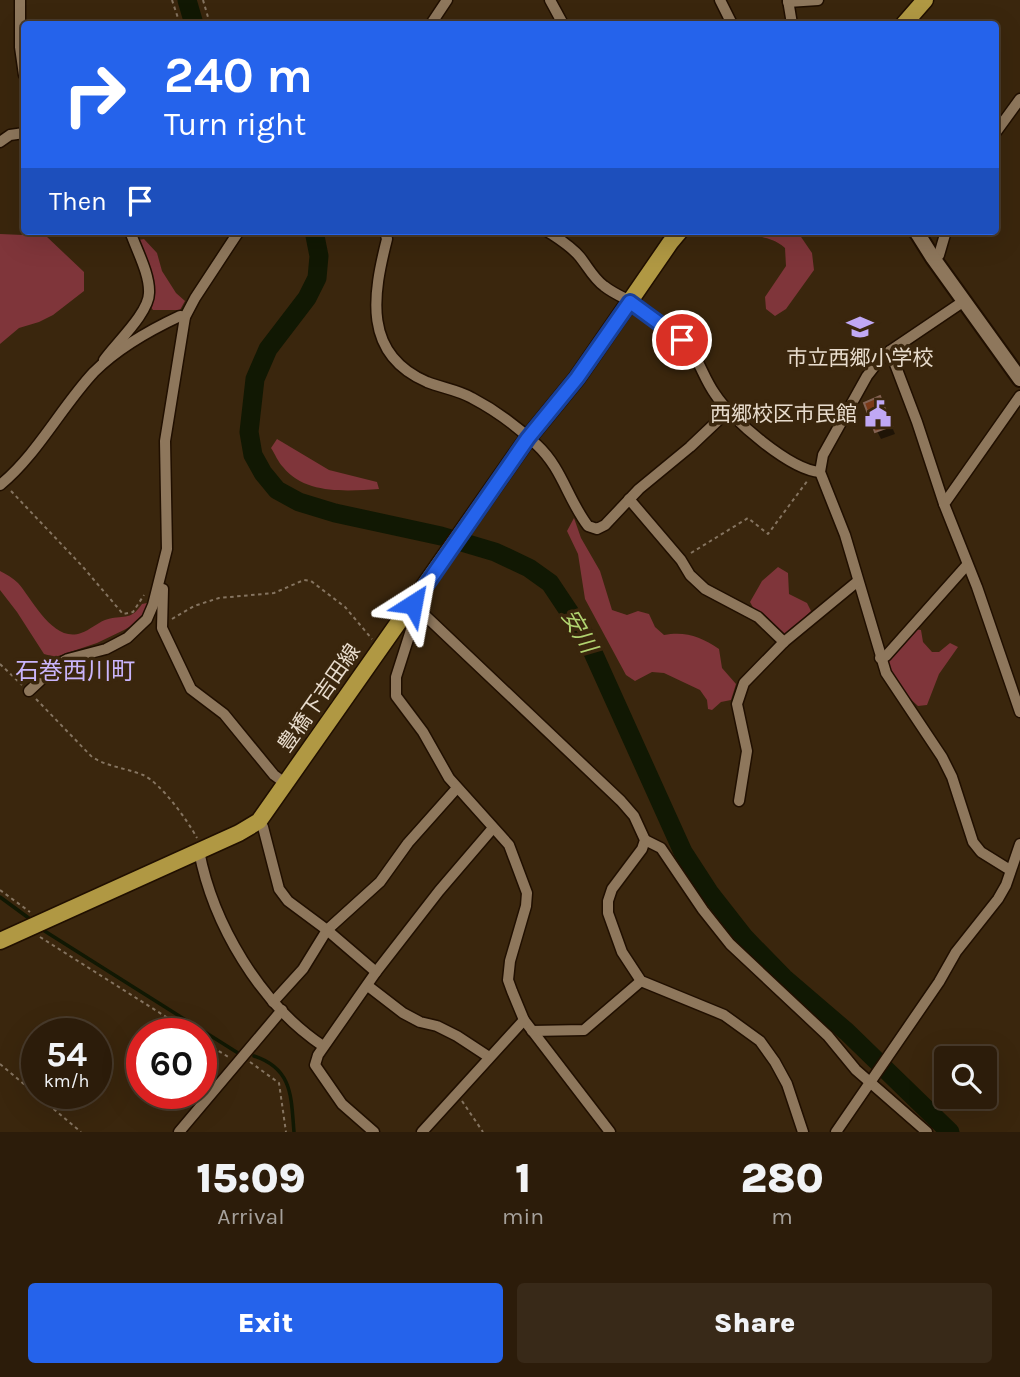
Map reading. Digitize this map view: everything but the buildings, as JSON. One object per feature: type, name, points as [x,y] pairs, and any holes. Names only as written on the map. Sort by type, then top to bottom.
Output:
[{"type":"main road","points":[[907,21],[925,0]]},
{"type":"main road","name":"豊橋下吉田線","points":[[0,941],[239,833],[259,821],[380,647],[415,606],[463,529],[528,438],[577,378],[677,235]]},
{"type":"street","points":[[20,0],[21,54]]},
{"type":"street","points":[[433,21],[447,0]]},
{"type":"street","points":[[550,0],[561,21]]},
{"type":"street","points":[[720,0],[730,21]]},
{"type":"street","points":[[791,21],[788,1],[818,0]]},
{"type":"street","points":[[999,128],[1020,99]]},
{"type":"street","points":[[0,142],[10,135],[21,133]]},
{"type":"street","points":[[100,367],[147,304],[149,293],[131,235]]},
{"type":"street","points":[[29,691],[57,665],[127,639],[147,619],[160,581],[168,535],[164,441],[185,317],[236,235]]},
{"type":"street","points":[[386,235],[376,282],[375,304],[384,341],[391,355],[409,372],[426,381],[473,398],[528,438],[556,467],[588,526],[597,529],[605,525],[629,499],[728,411]]},
{"type":"street","points":[[553,235],[578,254],[601,284],[682,340],[698,358],[704,377],[728,411],[773,450],[801,467],[817,472]]},
{"type":"street","points":[[919,235],[1020,379]]},
{"type":"street","points":[[933,258],[939,255],[945,235]]},
{"type":"street","points":[[964,301],[890,351],[867,376],[822,455],[817,472],[845,535],[880,658],[895,689],[926,729],[943,757],[973,842],[981,852],[1010,870]]},
{"type":"street","points":[[2,484],[100,367],[140,337],[169,321],[185,317]]},
{"type":"street","points":[[890,351],[1020,712]]},
{"type":"street","points":[[944,504],[1020,396]]},
{"type":"street","points":[[629,499],[705,589],[758,617],[784,642]]},
{"type":"street","points":[[880,658],[886,656],[967,565]]},
{"type":"street","points":[[160,581],[163,586],[161,623],[191,689],[224,714],[274,775],[285,783]]},
{"type":"street","points":[[739,801],[747,751],[737,704],[744,683],[784,642],[858,581]]},
{"type":"street","points":[[610,1132],[524,1020],[508,980],[527,893],[509,845],[457,789],[423,732],[396,696],[396,677],[415,606],[621,801],[634,816],[645,840],[661,848],[730,944],[927,1132]]},
{"type":"street","points":[[273,1002],[303,968],[327,930],[380,882],[408,843],[457,789]]},
{"type":"street","points":[[259,821],[263,827],[279,889],[288,901],[376,972]]},
{"type":"street","points":[[374,1132],[342,1104],[315,1065],[323,1046],[376,972],[439,891],[493,828]]},
{"type":"street","points":[[645,840],[642,849],[612,889],[608,913],[622,952],[640,981],[724,1015],[760,1041],[787,1084],[803,1132]]},
{"type":"street","points":[[836,1132],[939,982],[956,952],[999,899],[1020,844]]},
{"type":"street","points":[[198,850],[209,893],[253,979],[273,1002],[323,1046]]},
{"type":"street","points":[[532,1031],[584,1030],[640,981]]},
{"type":"street","points":[[368,986],[403,1013],[420,1022],[438,1026],[489,1057]]},
{"type":"street","points":[[180,1132],[282,1010]]},
{"type":"street","points":[[422,1132],[524,1020]]},
{"type":"path","points":[[172,0],[179,21]]},
{"type":"path","points":[[203,0],[209,21]]},
{"type":"path","points":[[681,560],[748,518],[768,534],[817,472]]},
{"type":"path","points":[[2,484],[83,567],[123,614],[133,612],[144,596]]},
{"type":"path","points":[[161,623],[194,606],[219,598],[274,593],[304,580],[311,581],[345,607],[380,647]]},
{"type":"path","points":[[0,664],[92,757],[103,764],[144,775],[153,781],[190,824],[198,841],[198,850]]},
{"type":"path","points":[[0,890],[37,924],[35,934],[168,1018]]},
{"type":"path","points":[[217,1048],[279,1083],[286,1132]]},
{"type":"path","points":[[0,1064],[81,1132]]},
{"type":"path","points":[[456,1093],[484,1132]]},
{"type":"shaded area","points":[[0,234],[46,236],[84,272],[84,291],[53,315],[19,328],[0,344]]},
{"type":"shaded area","points":[[800,235],[812,253],[814,270],[786,309],[775,316],[766,309],[765,297],[786,266],[785,248],[775,241],[757,236]]},
{"type":"shaded area","points":[[144,239],[157,253],[162,271],[176,293],[185,301],[180,310],[153,310],[150,306],[151,281],[139,240]]},
{"type":"shaded area","points":[[277,439],[329,470],[377,482],[379,489],[328,489],[303,483],[292,476],[278,460],[271,448]]},
{"type":"shaded area","points":[[574,518],[581,538],[600,571],[612,610],[627,615],[638,611],[649,614],[655,627],[664,635],[693,636],[719,649],[722,668],[736,684],[731,700],[721,702],[712,710],[708,709],[707,700],[700,690],[664,673],[652,672],[635,681],[626,675],[585,599],[578,554],[567,531]]},
{"type":"shaded area","points":[[778,567],[788,573],[789,594],[807,603],[811,611],[788,634],[782,634],[755,611],[750,602],[762,581]]},
{"type":"shaded area","points":[[0,571],[18,583],[37,609],[61,632],[81,633],[105,620],[130,615],[142,604],[147,603],[147,609],[138,622],[124,630],[97,643],[55,657],[44,654],[0,590]]},
{"type":"shaded area","points":[[915,629],[921,630],[923,642],[932,652],[939,652],[950,643],[958,647],[939,674],[927,705],[918,706],[900,686],[887,662]]},
{"type":"waterway","name":"安川","points":[[187,0],[193,21]]},
{"type":"waterway","name":"安川","points":[[315,235],[319,256],[317,278],[307,298],[268,349],[255,379],[249,432],[253,455],[263,473],[277,490],[299,502],[335,513],[441,536],[495,552],[529,568],[550,583],[586,637],[683,852],[709,892],[745,938],[784,978],[847,1032],[950,1132]]},
{"type":"waterway","points":[[0,897],[30,919]]},
{"type":"waterway","points":[[43,930],[238,1053]]},
{"type":"waterway","points":[[254,1056],[276,1068],[288,1086],[294,1132]]},
{"type":"place","name":"市立西郷小学校","points":[[860,327]]},
{"type":"place","name":"西郷校区市民館","points":[[878,414]]},
{"type":"district","name":"石巻西川町","points":[[75,671]]},
{"type":"route","points":[[413,604],[528,438],[577,378],[630,302],[635,303],[682,340]]}]
